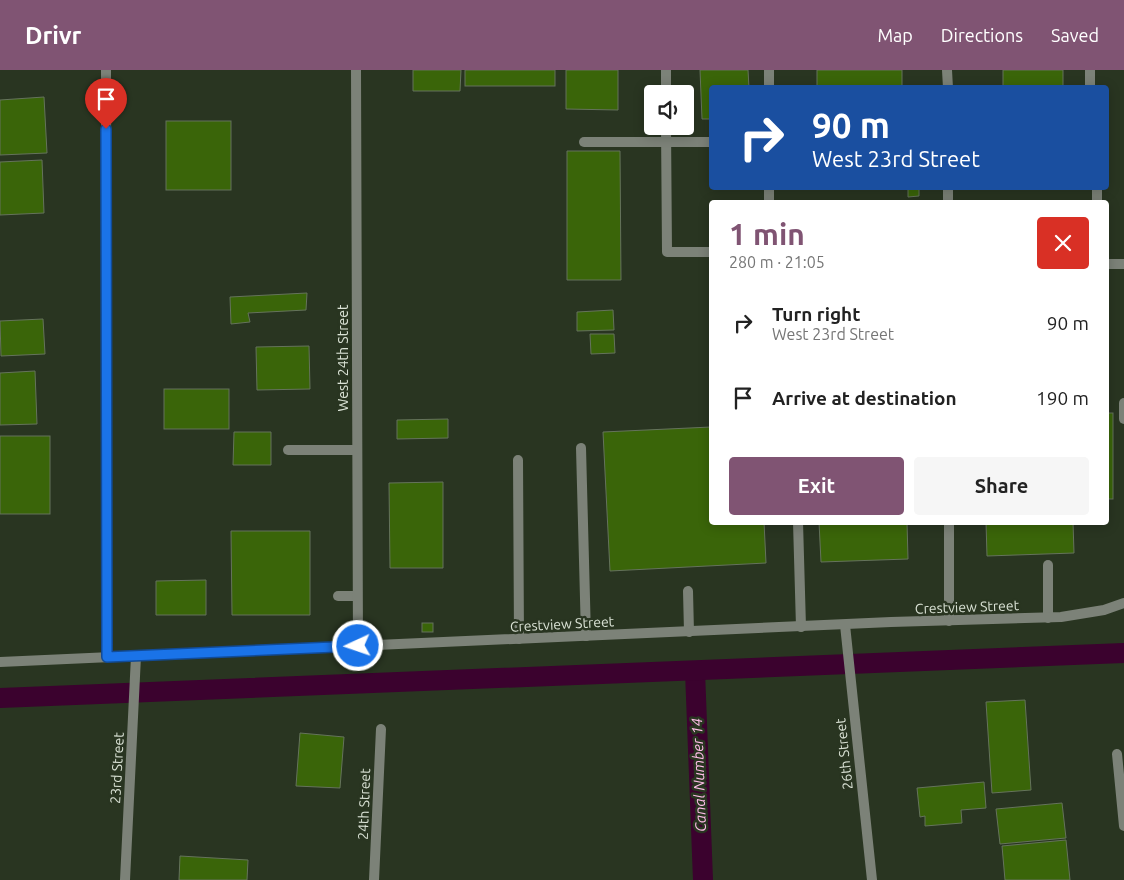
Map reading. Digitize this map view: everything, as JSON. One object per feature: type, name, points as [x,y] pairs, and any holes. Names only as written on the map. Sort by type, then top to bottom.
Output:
[{"type":"street","points":[[106,70],[107,657]]},
{"type":"street","name":"West 24th Street","points":[[356,70],[358,646]]},
{"type":"street","points":[[666,70],[666,85]]},
{"type":"street","points":[[769,70],[769,85]]},
{"type":"street","points":[[948,70],[948,85]]},
{"type":"street","points":[[1090,70],[1090,85]]},
{"type":"street","points":[[666,135],[667,252],[709,252]]},
{"type":"street","points":[[584,142],[709,142]]},
{"type":"street","points":[[1109,264],[1124,264]]},
{"type":"street","points":[[1124,403],[1124,419]]},
{"type":"street","points":[[580,448],[586,636]]},
{"type":"street","points":[[288,450],[357,450]]},
{"type":"street","points":[[518,460],[519,639]]},
{"type":"street","points":[[798,525],[800,627]]},
{"type":"street","points":[[948,525],[949,622]]},
{"type":"street","points":[[1048,565],[1048,618]]},
{"type":"street","points":[[688,591],[689,632]]},
{"type":"street","points":[[338,596],[357,596]]},
{"type":"street","name":"Crestview Street","points":[[0,662],[845,625],[1048,618],[1104,610],[1124,603]]},
{"type":"street","name":"26th Street","points":[[845,625],[850,688],[872,880]]},
{"type":"street","name":"23rd Street","points":[[126,880],[136,656]]},
{"type":"street","name":"24th Street","points":[[374,880],[381,729]]},
{"type":"street","points":[[1117,754],[1124,826]]},
{"type":"building","points":[[413,70],[461,70],[460,91],[413,91]]},
{"type":"building","points":[[465,70],[555,70],[555,86],[465,86]]},
{"type":"building","points":[[566,70],[618,70],[618,110],[566,109]]},
{"type":"building","points":[[700,70],[748,70],[749,85],[709,85],[709,119],[702,119]]},
{"type":"building","points":[[817,70],[902,70],[902,85],[817,85]]},
{"type":"building","points":[[1003,70],[1063,70],[1063,85],[1003,85]]},
{"type":"building","points":[[44,97],[47,153],[0,155],[0,100]]},
{"type":"building","points":[[166,121],[231,121],[231,190],[166,190]]},
{"type":"building","points":[[567,151],[620,151],[621,280],[567,280]]},
{"type":"building","points":[[42,160],[44,213],[0,215],[0,162]]},
{"type":"building","points":[[908,190],[919,190],[919,196],[908,197]]},
{"type":"building","points":[[307,293],[306,310],[248,313],[250,322],[231,324],[230,297]]},
{"type":"building","points":[[613,310],[614,330],[577,331],[577,312]]},
{"type":"building","points":[[43,319],[45,354],[1,356],[0,321]]},
{"type":"building","points":[[590,334],[614,334],[615,353],[591,354]]},
{"type":"building","points":[[309,346],[310,389],[257,390],[256,347]]},
{"type":"building","points":[[35,371],[37,424],[0,425],[0,373]]},
{"type":"building","points":[[164,389],[229,389],[229,429],[164,429]]},
{"type":"building","points":[[1109,413],[1113,413],[1113,499],[1109,499]]},
{"type":"building","points":[[448,419],[448,438],[397,439],[397,420]]},
{"type":"building","points":[[709,427],[709,525],[764,525],[766,563],[610,571],[603,432]]},
{"type":"building","points":[[234,432],[271,432],[271,465],[233,465]]},
{"type":"building","points":[[0,436],[50,436],[50,514],[0,514]]},
{"type":"building","points":[[443,482],[443,568],[390,568],[389,483]]},
{"type":"building","points":[[819,525],[907,525],[908,559],[821,562]]},
{"type":"building","points":[[986,525],[1073,525],[1074,553],[987,556]]},
{"type":"building","points":[[231,531],[310,531],[310,615],[232,615]]},
{"type":"building","points":[[206,580],[206,615],[156,615],[156,581]]},
{"type":"building","points":[[422,623],[433,623],[433,632],[422,632]]},
{"type":"building","points":[[1025,700],[1031,790],[992,793],[986,702]]},
{"type":"building","points":[[300,733],[344,737],[340,788],[296,786]]},
{"type":"building","points":[[984,782],[986,808],[961,810],[962,823],[925,826],[925,816],[920,817],[917,788]]},
{"type":"building","points":[[1062,803],[1066,838],[1000,844],[996,809]]},
{"type":"building","points":[[1066,840],[1070,880],[1005,880],[1002,846]]},
{"type":"building","points":[[180,856],[248,860],[247,880],[179,880]]},
{"type":"waterway","points":[[0,698],[1124,653]]},
{"type":"waterway","name":"Canal Number 14","points":[[695,671],[703,880]]},
{"type":"route","points":[[106,129],[107,657],[358,646]]}]
